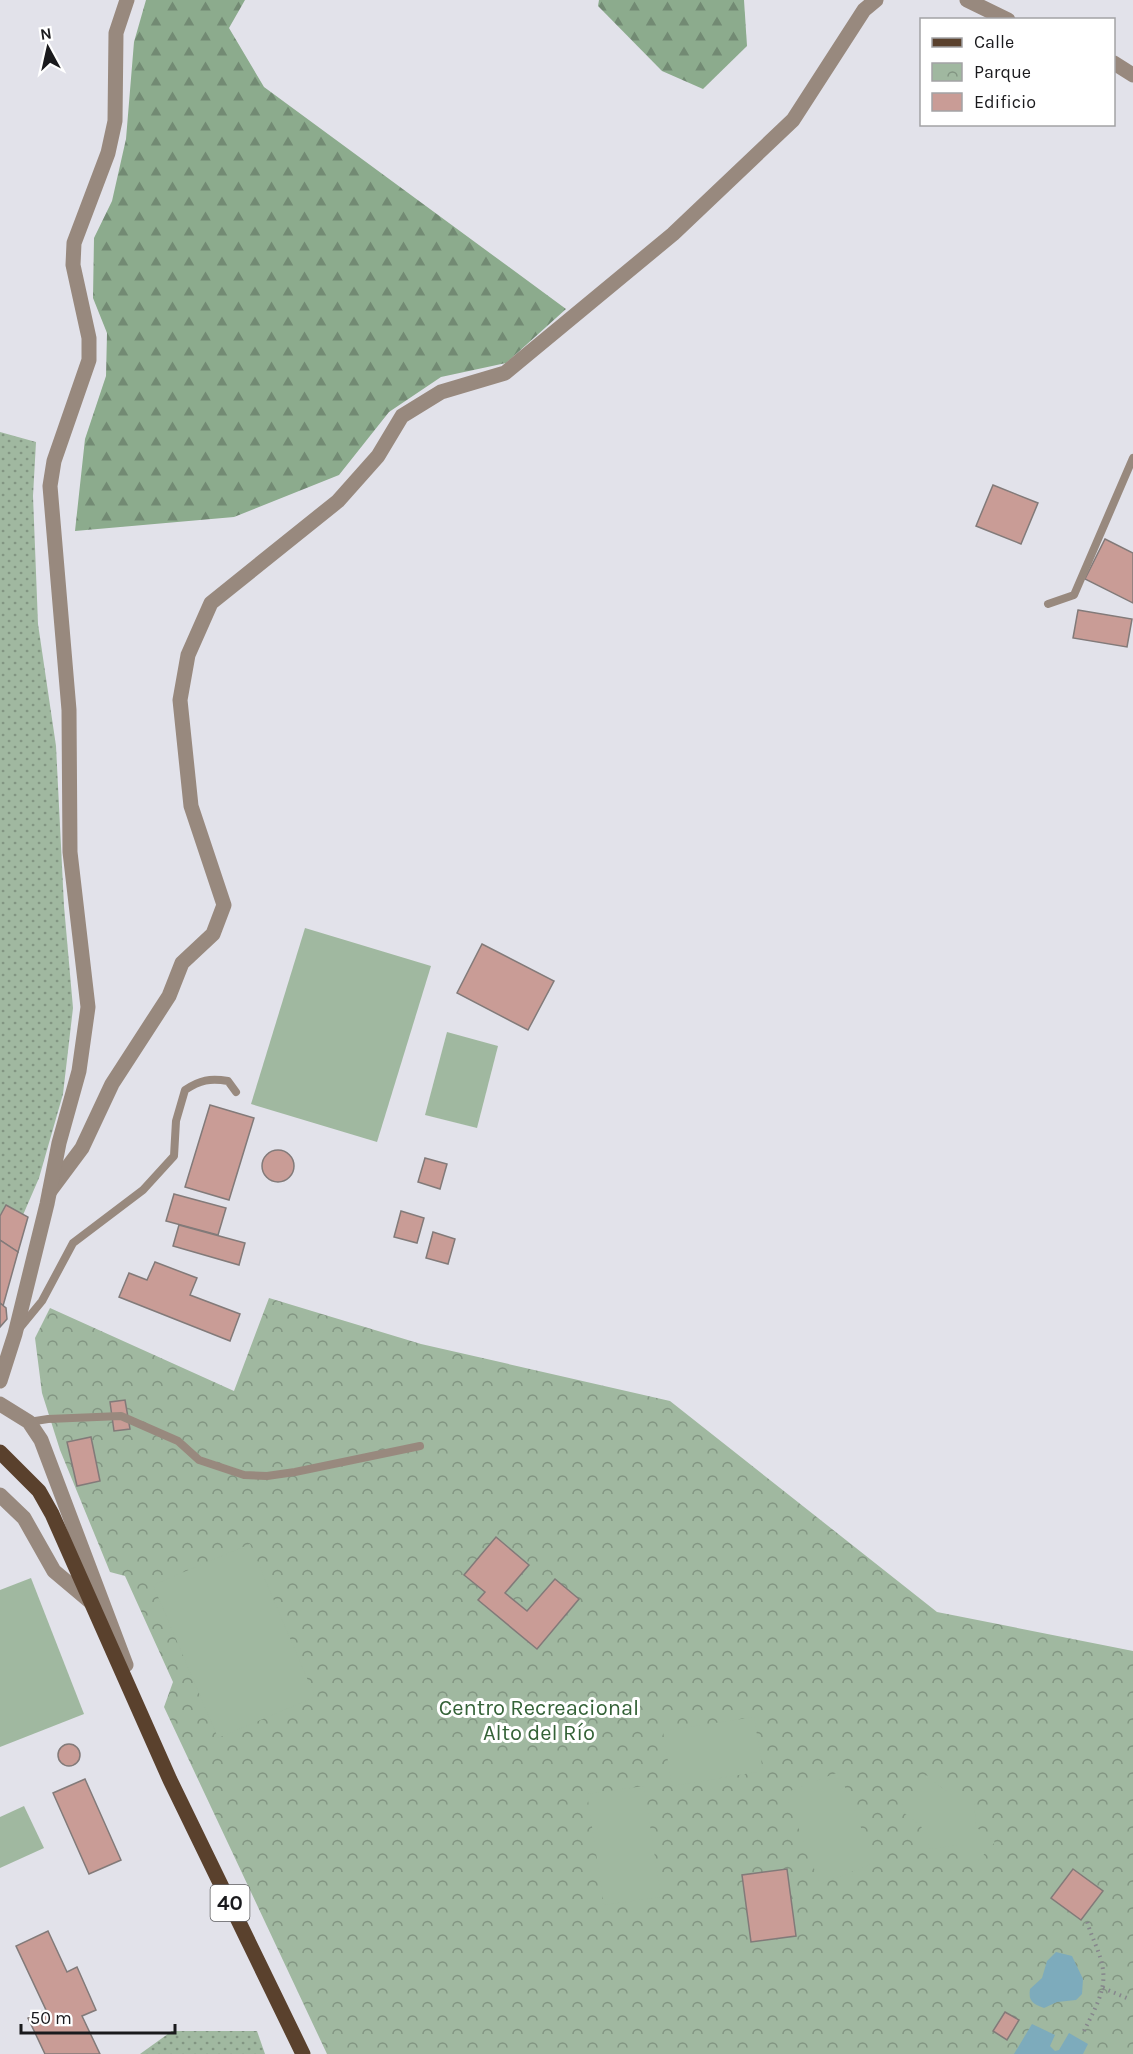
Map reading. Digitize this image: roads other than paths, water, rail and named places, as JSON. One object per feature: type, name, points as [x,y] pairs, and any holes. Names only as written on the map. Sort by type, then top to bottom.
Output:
[{"type":"main road","name":"40","points":[[0,1452],[39,1491],[158,1752],[303,2054]]},
{"type":"street","points":[[0,1381],[15,1334],[50,1191],[59,1143],[79,1071],[88,1007],[70,852],[69,710],[50,486],[54,461],[89,360],[89,338],[73,264],[74,243],[108,153],[115,121],[116,33],[127,0]]},
{"type":"street","points":[[50,1191],[82,1148],[112,1084],[169,996],[182,963],[213,934],[224,905],[191,806],[180,700],[188,655],[211,603],[338,501],[378,456],[402,416],[441,392],[505,372],[673,234],[793,120],[864,10],[876,0]]},
{"type":"street","points":[[967,0],[1004,18]]},
{"type":"street","points":[[1115,64],[1133,75]]},
{"type":"street","points":[[0,1404],[29,1422],[52,1465],[158,1752]]},
{"type":"street","points":[[0,1495],[24,1518],[54,1571],[92,1603]]},
{"type":"lane","points":[[1048,604],[1074,595],[1133,458]]},
{"type":"lane","points":[[15,1334],[42,1301],[72,1244],[143,1190],[174,1156],[176,1121],[185,1090],[197,1082],[212,1078],[228,1082],[237,1092]]},
{"type":"lane","points":[[29,1422],[121,1416],[178,1441],[199,1460],[244,1475],[267,1476],[295,1472],[420,1446]]},
{"type":"water","points":[[1056,1952],[1072,1956],[1083,1979],[1082,1994],[1076,2000],[1057,2002],[1044,2008],[1032,2002],[1030,1989],[1042,1978],[1047,1961]]},
{"type":"water","points":[[1032,2024],[1055,2035],[1050,2046],[1055,2051],[1059,2050],[1069,2033],[1088,2044],[1083,2054],[1014,2054]]},
{"type":"park label","name":"Centro Recreacional Alto del Río","points":[[539,1721]]}]
